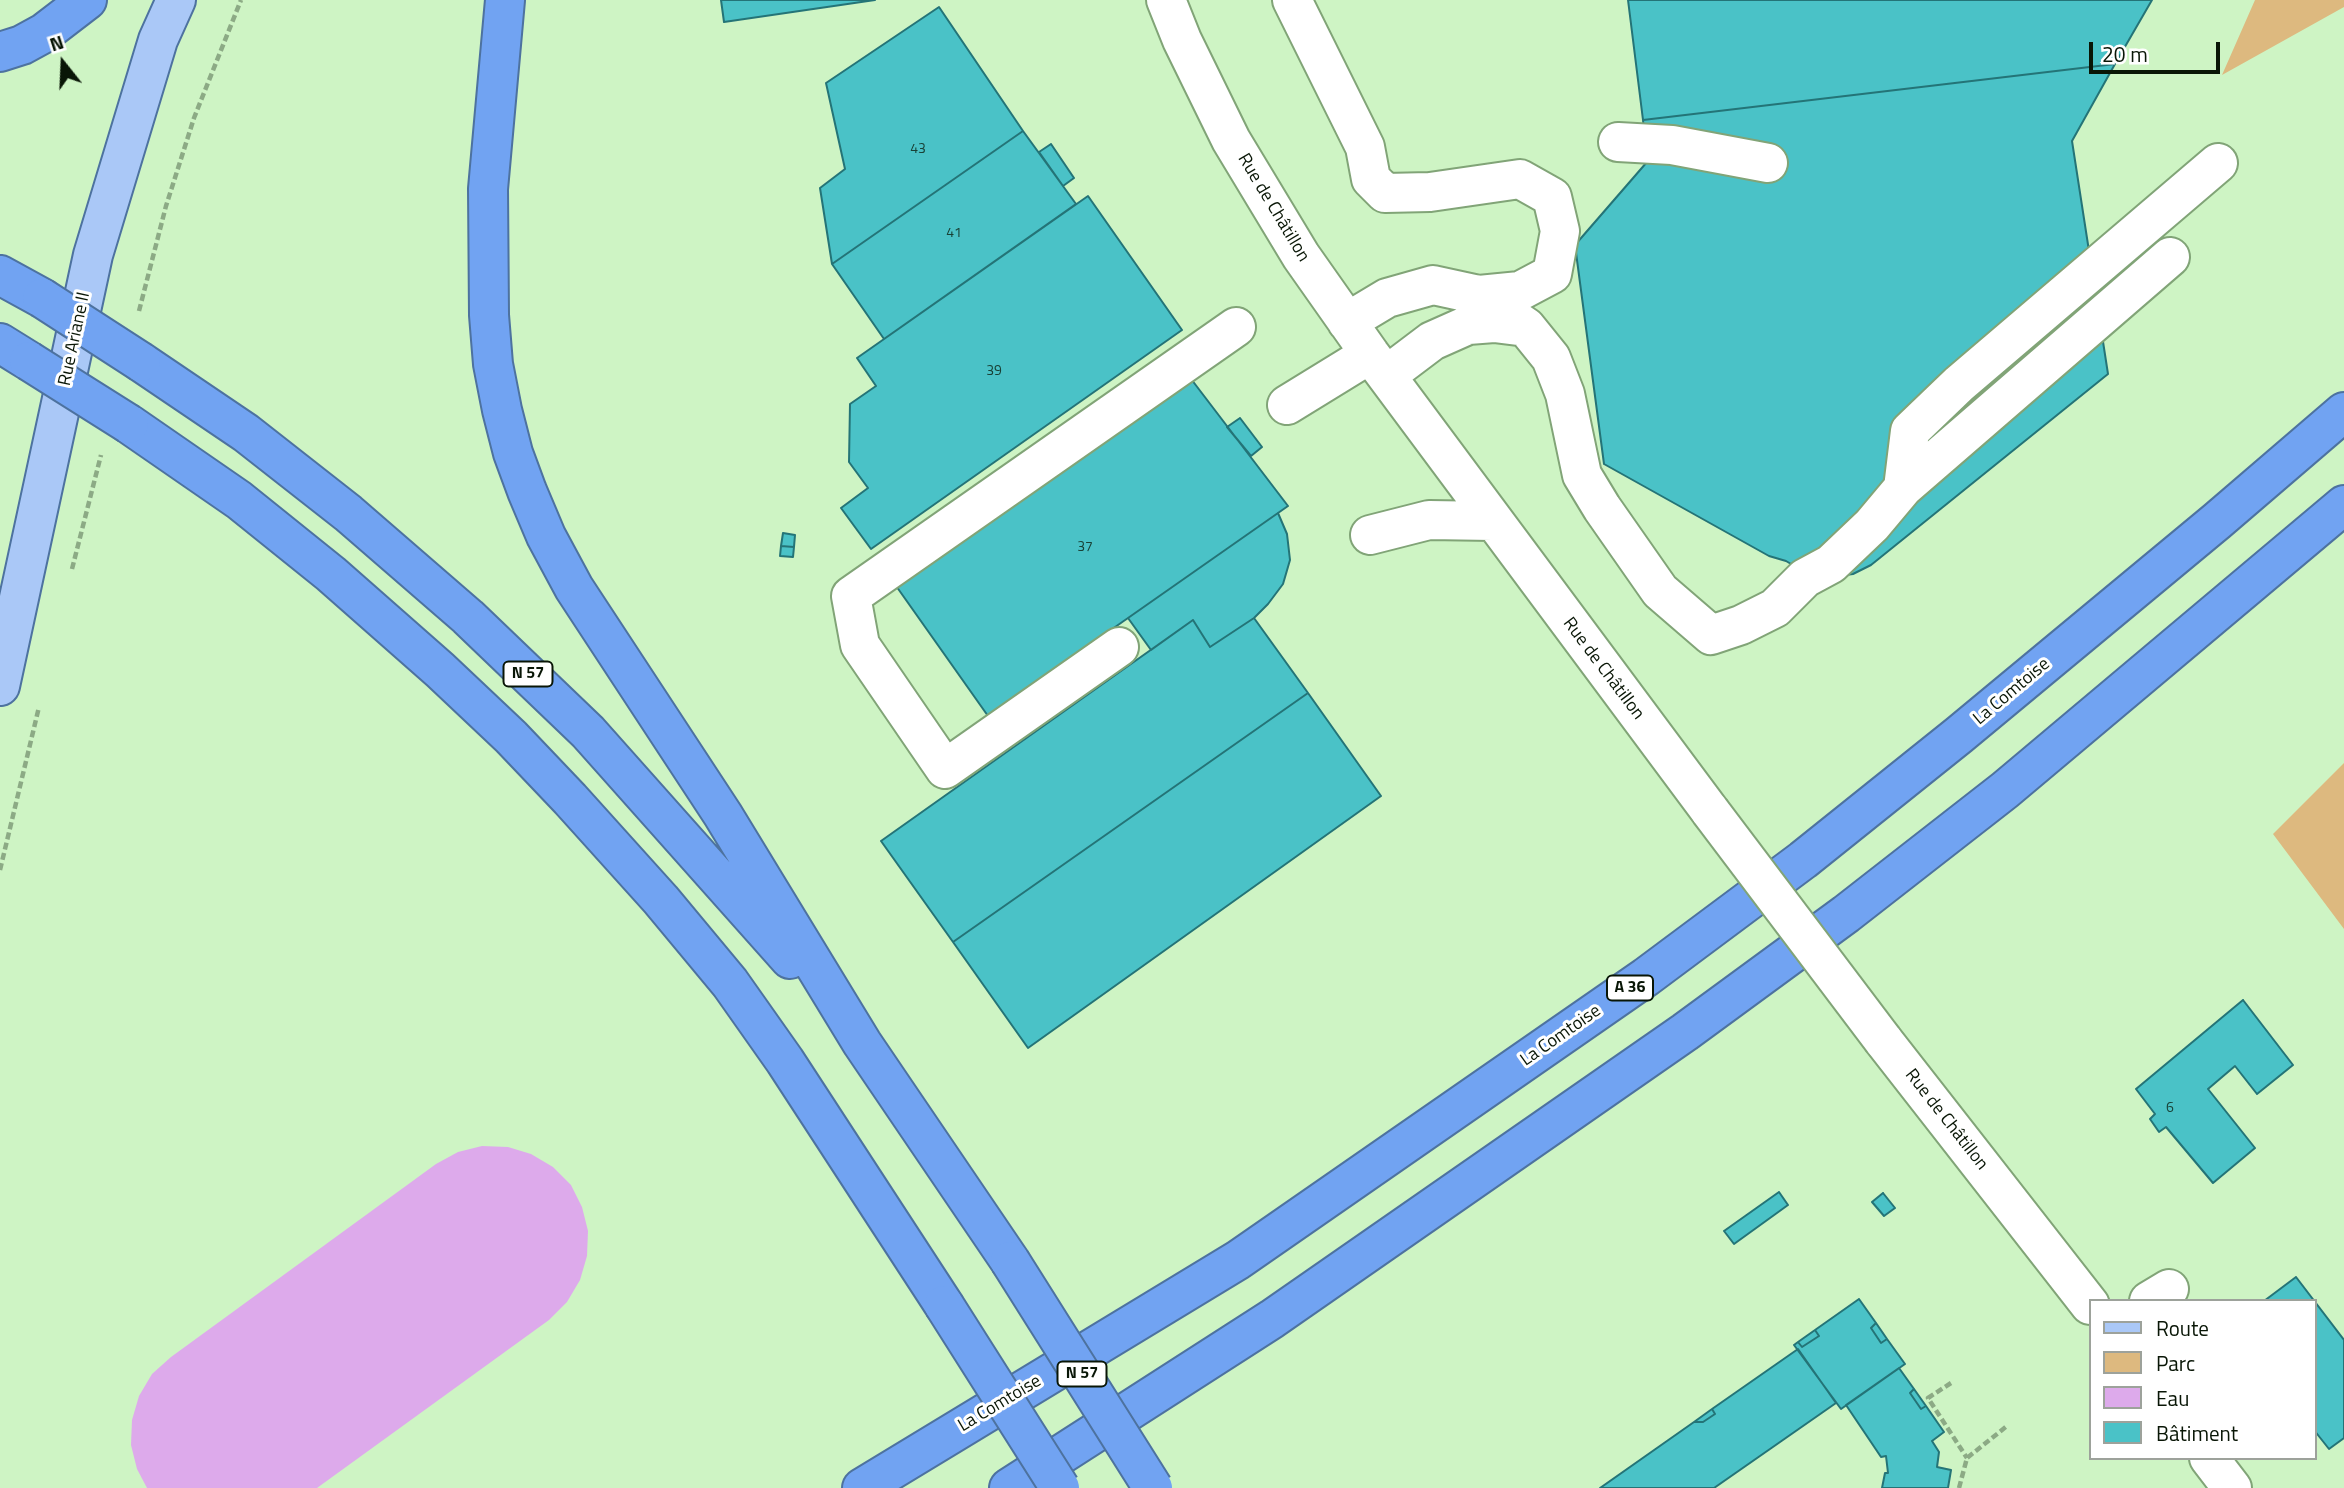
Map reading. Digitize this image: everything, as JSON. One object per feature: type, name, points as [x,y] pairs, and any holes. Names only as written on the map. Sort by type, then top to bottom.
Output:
[{"type":"highway","points":[[0,52],[22,45],[44,33],[87,0]]},
{"type":"highway","points":[[505,0],[488,189],[487,257],[493,364],[513,453],[546,536],[574,588],[723,815],[862,1043]]},
{"type":"highway","name":"N 57","points":[[0,275],[42,298],[246,433],[348,513],[468,617],[588,732],[862,1043],[1010,1261],[1153,1488]]},
{"type":"highway","points":[[15,352],[129,424],[239,500],[331,574],[440,670],[570,799],[662,900],[730,983],[785,1061],[1060,1488]]},
{"type":"highway","name":"La Comtoise","points":[[862,1488],[1238,1260],[1646,977],[1803,860],[1949,743],[2344,412]]},
{"type":"highway","points":[[1009,1488],[1272,1319],[1685,1032],[1835,922],[2004,790],[2344,505]]},
{"type":"main road","name":"Rue Ariane II","points":[[0,686],[93,255],[158,40],[176,0]]},
{"type":"street","name":"Rue de Châtillon","points":[[1166,0],[1182,40],[1231,140],[1301,256],[1347,322],[1883,1040],[2088,1302]]},
{"type":"street","points":[[1292,0],[1365,147],[1371,179],[1385,193],[1430,192],[1520,179],[1552,197],[1560,231],[1552,274],[1520,291],[1479,295],[1433,285],[1387,298],[1347,322]]},
{"type":"street","points":[[1618,142],[1672,145],[1768,163]]},
{"type":"street","points":[[1903,488],[1910,431],[1959,384],[2218,163]]},
{"type":"street","points":[[1479,295],[1526,327],[1551,358],[1565,394],[1583,475],[1602,508],[1660,591],[1710,635],[1741,625],[1775,608],[1805,578],[1831,564],[1872,525],[1903,488],[2170,257]]},
{"type":"street","points":[[1287,405],[1468,325],[1494,323],[1526,327]]},
{"type":"street","points":[[1119,647],[945,769],[860,645],[851,596],[1236,327]]},
{"type":"street","points":[[1370,535],[1429,520],[1493,521]]},
{"type":"street","points":[[2211,1460],[2232,1488]]},
{"type":"path","points":[[1951,1382],[1926,1399],[1967,1458]]},
{"type":"path","points":[[1959,1488],[1967,1458],[2007,1426]]},
{"type":"green space","points":[[2255,0],[2344,0],[2344,7],[2222,75]]},
{"type":"green space","points":[[2344,763],[2344,929],[2273,834]]},
{"type":"water","points":[[482,1146],[508,1147],[531,1154],[553,1167],[571,1185],[582,1207],[588,1231],[587,1256],[580,1280],[567,1302],[549,1320],[317,1488],[147,1488],[137,1469],[131,1445],[132,1420],[139,1396],[152,1374],[171,1357],[436,1164],[458,1152]]},
{"type":"building","points":[[721,0],[875,0],[724,22]]},
{"type":"building","points":[[1628,0],[2152,0],[2115,64],[1643,120]]},
{"type":"building","points":[[939,7],[1023,131],[832,264],[820,188],[845,169],[826,83]]},
{"type":"building","points":[[2115,64],[2072,141],[2108,374],[1871,565],[1853,574],[1838,576],[1801,570],[1786,561],[1769,556],[1604,464],[1575,245],[1647,162],[1643,120]]},
{"type":"building","points":[[1023,131],[1076,204],[884,339],[832,264]]},
{"type":"building","points":[[1051,144],[1074,178],[1063,186],[1039,152]]},
{"type":"building","points":[[1088,196],[1182,330],[871,549],[841,508],[868,488],[849,462],[850,404],[876,386],[857,358]]},
{"type":"building","points":[[1185,371],[1288,506],[988,716],[894,583]]},
{"type":"building","points":[[1240,418],[1262,447],[1251,456],[1227,427]]},
{"type":"building","points":[[1278,513],[1287,534],[1290,560],[1283,584],[1268,604],[1254,618],[1210,647],[1193,620],[1151,650],[1128,618]]},
{"type":"building","points":[[783,533],[795,535],[794,547],[781,546]]},
{"type":"building","points":[[781,546],[794,547],[793,557],[780,556]]},
{"type":"building","points":[[1254,618],[1308,693],[953,942],[881,841],[1193,620],[1210,647]]},
{"type":"building","points":[[1308,693],[1381,796],[1028,1048],[953,942]]},
{"type":"building","points":[[2243,1000],[2293,1065],[2257,1094],[2235,1066],[2208,1089],[2255,1148],[2213,1183],[2166,1127],[2159,1132],[2150,1119],[2155,1114],[2136,1089]]},
{"type":"building","points":[[1779,1192],[1788,1205],[1734,1244],[1724,1231]]},
{"type":"building","points":[[1883,1193],[1895,1208],[1884,1216],[1872,1202]]},
{"type":"building","points":[[2296,1277],[2313,1299],[2267,1299]]},
{"type":"building","points":[[1859,1299],[1876,1323],[1871,1328],[1881,1343],[1887,1339],[1905,1364],[1841,1409],[1794,1345],[1798,1342],[1802,1347],[1819,1336],[1815,1330]]},
{"type":"building","points":[[2316,1303],[2344,1340],[2344,1438],[2329,1449],[2316,1433]]},
{"type":"building","points":[[1876,1323],[1887,1339],[1881,1343],[1871,1328]]},
{"type":"building","points":[[1815,1330],[1819,1336],[1802,1347],[1798,1342]]},
{"type":"building","points":[[1798,1349],[1836,1403],[1714,1488],[1600,1488],[1694,1422],[1703,1422],[1715,1414],[1712,1409]]},
{"type":"building","points":[[1899,1368],[1914,1389],[1910,1393],[1921,1409],[1926,1406],[1944,1432],[1932,1441],[1939,1452],[1937,1467],[1951,1470],[1948,1488],[1882,1488],[1885,1473],[1888,1473],[1886,1456],[1881,1457],[1846,1405]]},
{"type":"building","points":[[1914,1389],[1926,1406],[1921,1409],[1910,1393]]},
{"type":"building","points":[[1712,1409],[1715,1414],[1703,1422],[1694,1422]]}]
